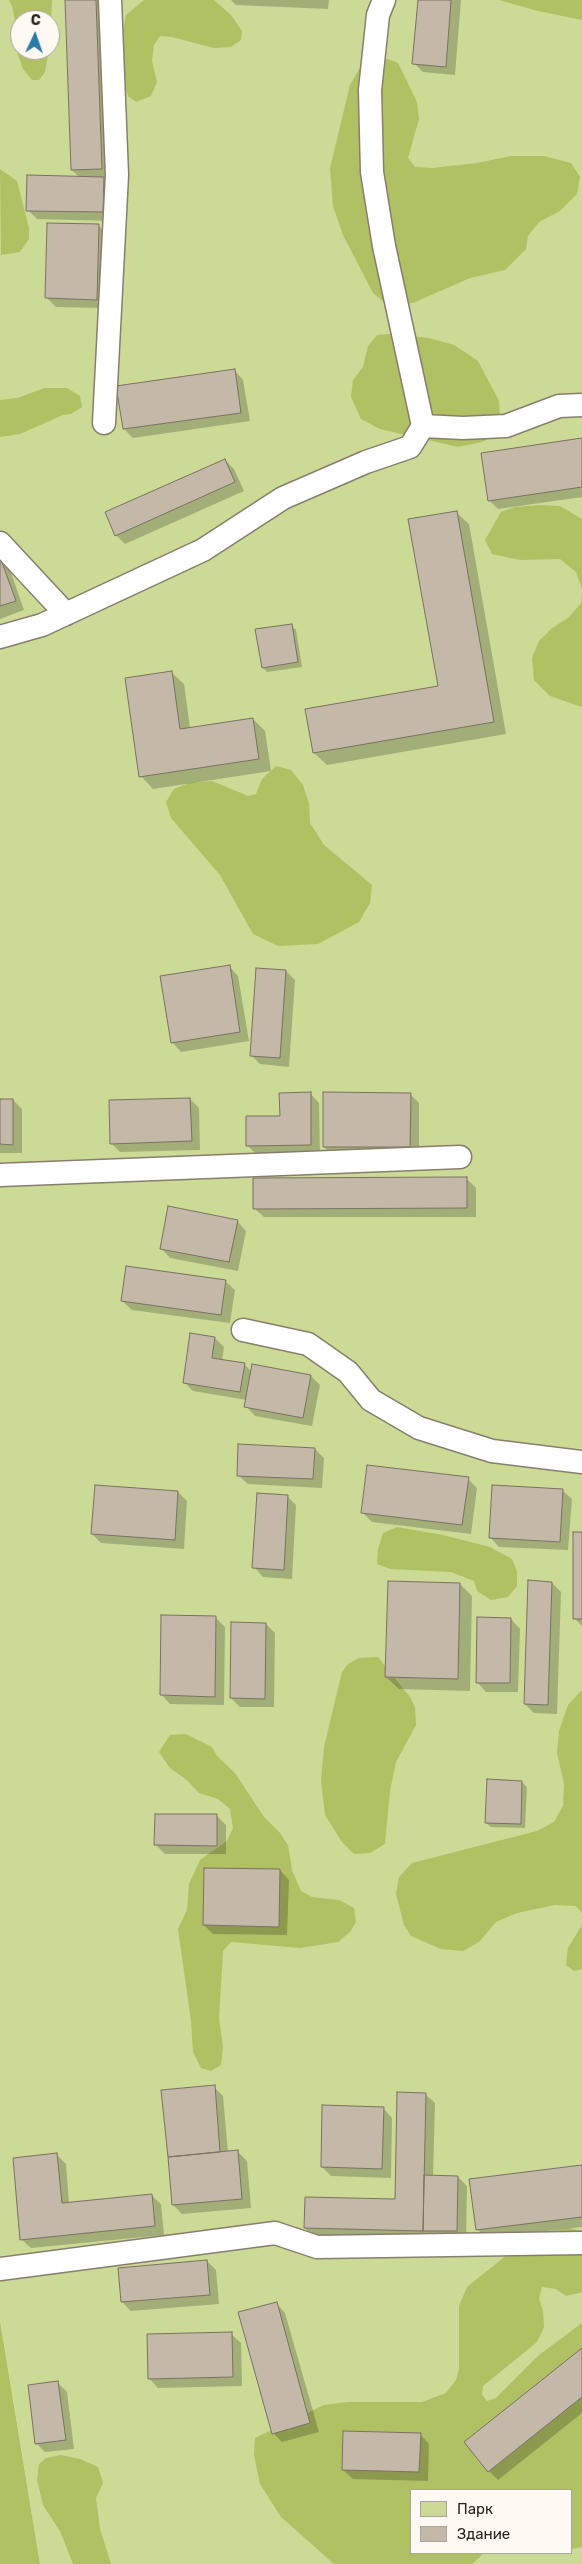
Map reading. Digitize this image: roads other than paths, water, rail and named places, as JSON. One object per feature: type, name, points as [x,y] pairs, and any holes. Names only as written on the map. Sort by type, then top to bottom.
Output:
[{"type":"lane","points":[[104,423],[117,175],[110,0]]},
{"type":"lane","points":[[0,637],[42,626],[203,550],[283,498],[366,462],[410,448],[423,426],[384,246],[372,172],[370,90],[378,15],[384,0]]},
{"type":"lane","points":[[423,426],[463,428],[506,426],[559,406],[582,405]]},
{"type":"lane","points":[[0,543],[66,614]]},
{"type":"lane","points":[[0,1175],[460,1157]]},
{"type":"lane","points":[[243,1330],[308,1344],[348,1372],[372,1400],[419,1428],[492,1451],[582,1462]]},
{"type":"lane","points":[[0,2269],[274,2233],[317,2247],[582,2243]]}]
